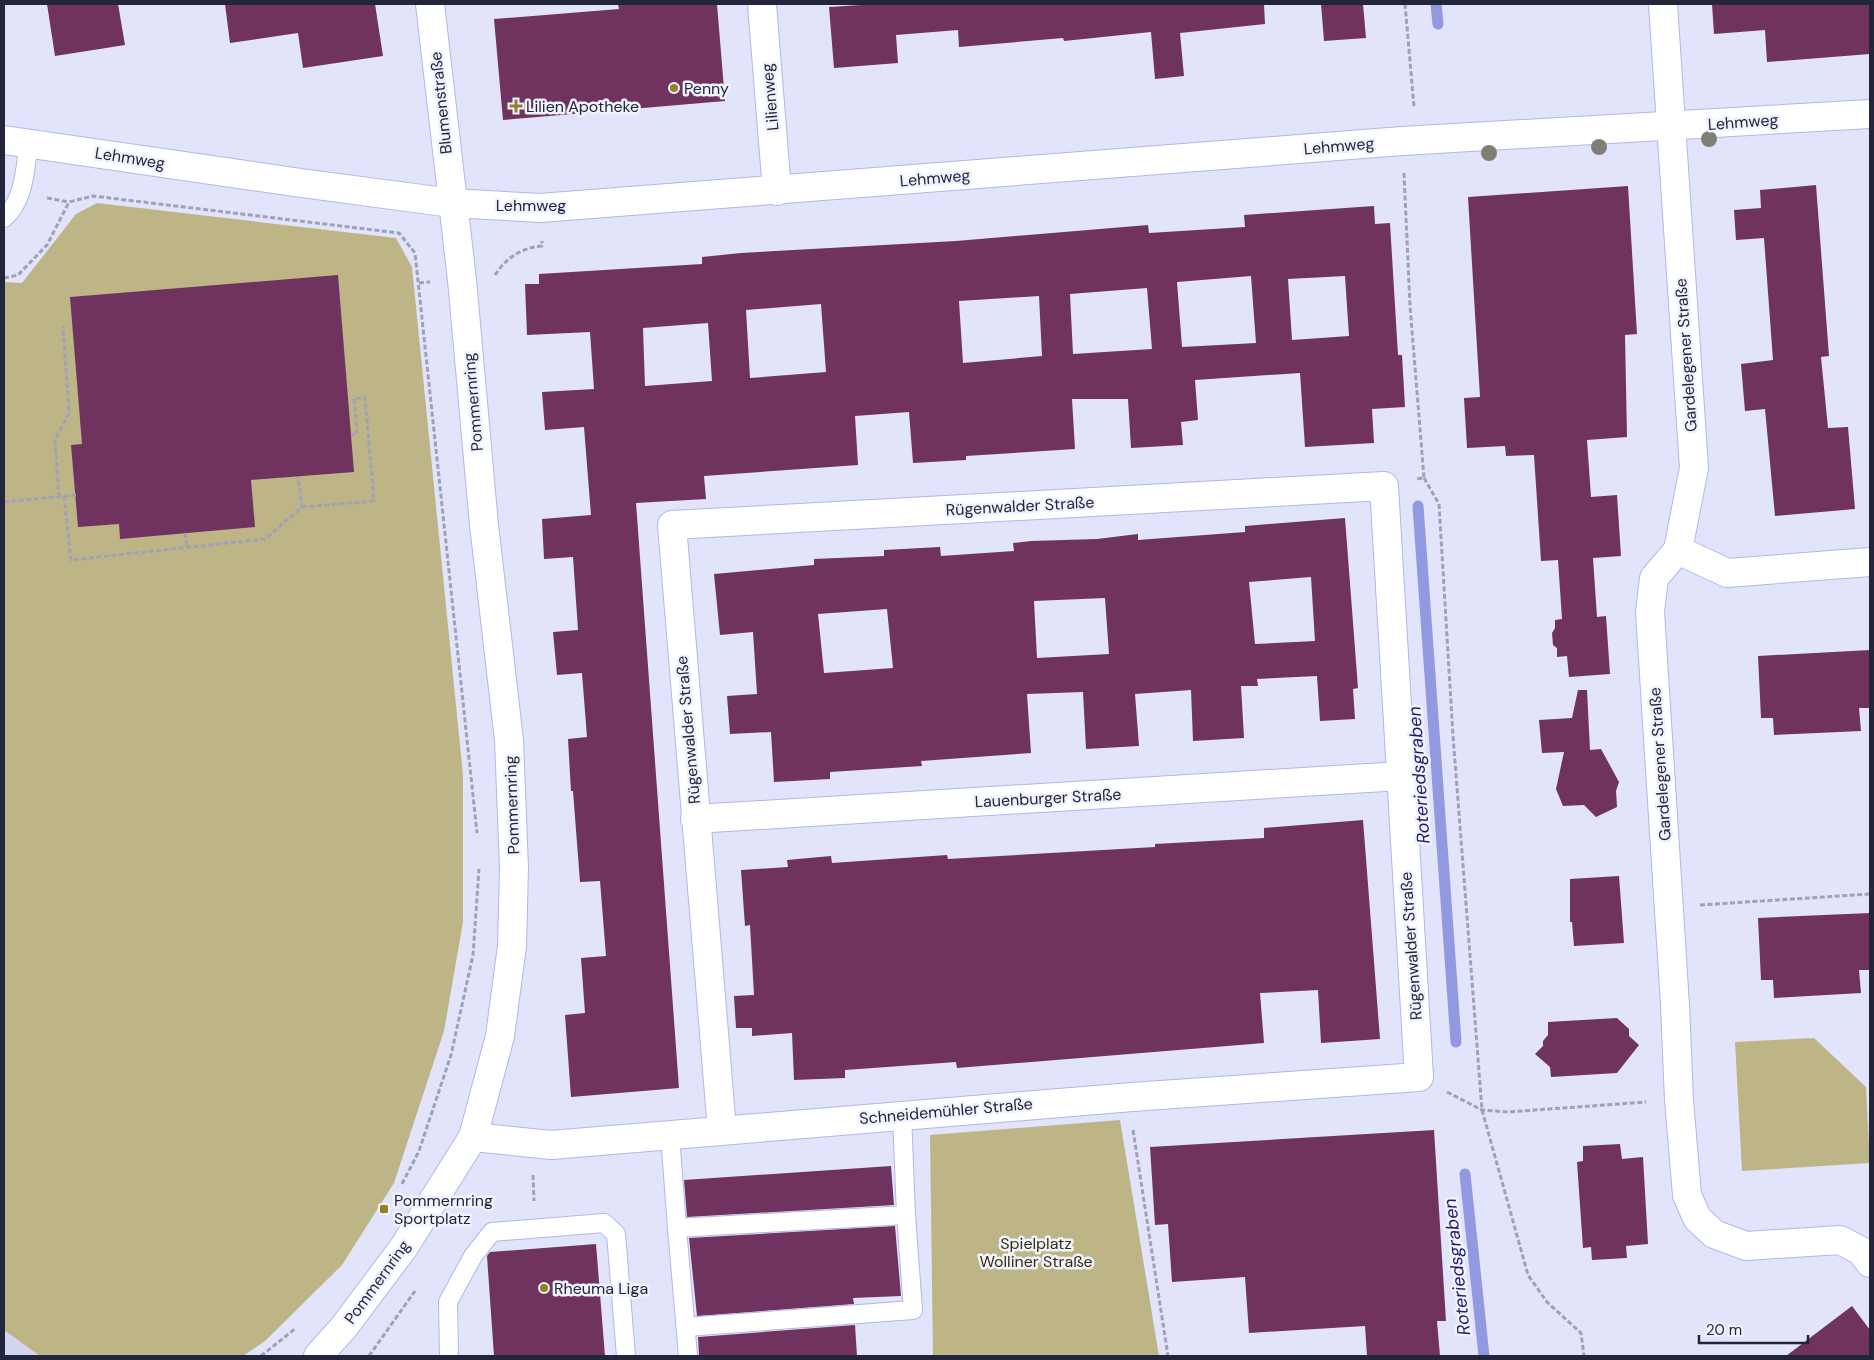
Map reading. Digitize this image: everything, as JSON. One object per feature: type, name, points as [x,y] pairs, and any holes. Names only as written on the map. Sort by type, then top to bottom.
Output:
[{"type":"street","name":"Blumenstraße","points":[[430,4],[452,203]]},
{"type":"street","name":"Lilienweg","points":[[762,4],[777,191]]},
{"type":"street","name":"Gardelegener Straße","points":[[1663,4],[1694,468],[1678,550],[1654,578],[1650,612],[1670,907],[1679,1100],[1688,1196],[1697,1218],[1714,1234],[1746,1246],[1840,1240],[1861,1251],[1870,1264]]},
{"type":"street","name":"Lehmweg","points":[[16,141],[301,184],[452,203],[540,208],[1402,141],[1870,114]]},
{"type":"street","name":"Pommernring","points":[[318,1356],[344,1327],[404,1247],[473,1137],[500,1036],[512,946],[514,868],[510,740],[484,525],[462,280],[452,203]]},
{"type":"street","name":"Rügenwalder Straße","points":[[722,1130],[672,525],[1384,486],[1419,1077]]},
{"type":"street","points":[[1678,550],[1726,573],[1870,562]]},
{"type":"street","name":"Lauenburger Straße","points":[[695,819],[1401,776]]},
{"type":"street","name":"Schneidemühler Straße","points":[[473,1137],[551,1145],[1132,1096],[1419,1077]]},
{"type":"lane","points":[[4,218],[10,213],[20,195],[16,141]]},
{"type":"lane","points":[[686,1327],[913,1310],[906,1215],[902,1115]]},
{"type":"lane","points":[[670,1134],[688,1356]]},
{"type":"lane","points":[[677,1228],[906,1215]]},
{"type":"lane","points":[[449,1356],[448,1302],[473,1256],[492,1232],[604,1223],[616,1234],[626,1356]]},
{"type":"path","points":[[1405,4],[1415,113],[1402,141],[1410,306],[1424,478],[1438,504],[1452,736],[1482,1110],[1528,1275],[1547,1302],[1581,1333],[1584,1356]]},
{"type":"path","points":[[4,278],[18,275],[47,245],[69,202],[93,196],[399,233],[415,253],[476,802],[478,838]]},
{"type":"path","points":[[418,283],[494,277],[505,261],[527,247],[542,246],[540,208]]},
{"type":"path","points":[[59,497],[55,440],[69,413],[63,326]]},
{"type":"path","points":[[64,496],[71,560],[265,539],[302,507],[374,501],[365,398],[354,398],[357,434],[351,435]]},
{"type":"path","points":[[298,477],[302,507]]},
{"type":"path","points":[[1384,486],[1424,478]]},
{"type":"path","points":[[4,502],[76,495]]},
{"type":"path","points":[[185,533],[186,548]]},
{"type":"path","points":[[402,1185],[419,1151],[451,1055],[473,955],[479,865]]},
{"type":"path","points":[[1670,907],[1870,894]]},
{"type":"path","points":[[1419,1077],[1482,1110],[1508,1112],[1679,1100]]},
{"type":"path","points":[[1132,1096],[1132,1125],[1168,1356]]},
{"type":"path","points":[[532,1168],[536,1227]]},
{"type":"path","points":[[262,1356],[304,1322]]},
{"type":"shaded area","points":[[4,1330],[40,1356],[4,1356]]},
{"type":"green space","points":[[97,203],[396,238],[412,267],[463,775],[463,922],[444,1031],[394,1183],[342,1265],[265,1341],[243,1356],[40,1356],[4,1330],[4,282],[22,283],[76,214]]},
{"type":"green space","points":[[1814,1038],[1866,1087],[1870,1163],[1742,1171],[1735,1042]]},
{"type":"green space","name":"Spielplatz Wolliner Straße","points":[[1120,1120],[1159,1356],[933,1356],[930,1135]]},
{"type":"building","points":[[47,4],[118,4],[125,45],[55,56]]},
{"type":"building","points":[[225,4],[375,4],[383,56],[303,68],[298,33],[230,43]]},
{"type":"building","points":[[618,4],[717,4],[725,101],[503,120],[494,19],[619,9]]},
{"type":"building","points":[[877,4],[1264,4],[1265,24],[1180,33],[1184,76],[1155,79],[1151,32],[1064,41],[1063,38],[959,47],[958,30],[896,35],[898,63],[834,68],[829,7]]},
{"type":"building","points":[[1321,4],[1363,4],[1366,38],[1324,41]]},
{"type":"building","points":[[1712,4],[1870,4],[1870,54],[1767,62],[1765,30],[1714,34]]},
{"type":"building","points":[[1816,185],[1829,356],[1821,357],[1828,428],[1848,427],[1855,509],[1775,516],[1765,409],[1745,411],[1741,364],[1773,360],[1764,238],[1736,240],[1734,210],[1761,208],[1760,190]]},
{"type":"building","points":[[1628,186],[1637,334],[1625,335],[1627,437],[1587,440],[1591,497],[1617,495],[1621,556],[1593,558],[1597,617],[1606,616],[1610,674],[1569,677],[1567,656],[1557,657],[1557,648],[1553,645],[1552,633],[1555,628],[1555,620],[1562,619],[1558,560],[1541,561],[1534,455],[1506,456],[1505,446],[1467,448],[1464,398],[1480,397],[1468,197]]},
{"type":"building","points":[[1374,206],[1375,224],[1390,223],[1398,355],[1402,355],[1405,407],[1372,409],[1374,443],[1305,447],[1300,373],[1195,380],[1198,420],[1181,422],[1183,445],[1131,448],[1128,399],[1072,399],[1075,449],[966,456],[966,460],[913,463],[909,412],[855,416],[858,465],[704,476],[706,499],[636,503],[679,1088],[571,1097],[565,1015],[585,1013],[581,958],[606,956],[600,881],[580,882],[573,791],[571,791],[568,739],[587,737],[582,673],[557,675],[553,632],[578,630],[573,557],[544,559],[542,519],[591,515],[584,427],[545,430],[542,392],[594,389],[590,332],[527,335],[525,284],[539,284],[539,274],[702,264],[702,257],[741,253],[956,241],[1148,225],[1149,233],[1245,227],[1244,215]],"holes":[[[1251,276],[1256,343],[1182,347],[1177,282]],[[1345,276],[1349,336],[1292,340],[1288,279]],[[1147,288],[1152,349],[1073,354],[1070,294]],[[1039,296],[1042,356],[963,363],[959,301]],[[821,304],[826,372],[750,378],[746,310]],[[708,323],[712,381],[645,386],[643,328]]]},
{"type":"building","points":[[338,275],[354,472],[251,480],[255,527],[120,539],[119,524],[78,527],[71,445],[82,444],[70,297]]},
{"type":"building","points":[[1345,518],[1358,688],[1353,689],[1355,719],[1320,721],[1317,676],[1257,679],[1258,686],[1241,686],[1244,738],[1193,741],[1191,690],[1135,694],[1139,746],[1086,749],[1083,692],[1027,694],[1031,753],[921,761],[922,766],[830,772],[830,779],[774,782],[771,732],[730,734],[727,696],[757,694],[753,632],[720,635],[714,574],[814,565],[814,559],[884,556],[884,550],[940,547],[941,556],[1014,551],[1013,543],[1031,541],[1097,539],[1138,534],[1138,540],[1245,532],[1245,526]],"holes":[[[1311,577],[1315,641],[1255,644],[1249,582]],[[1105,598],[1109,654],[1037,658],[1034,601]],[[887,609],[893,668],[824,673],[818,614]]]},
{"type":"building","points":[[1870,650],[1870,708],[1859,708],[1861,731],[1774,735],[1773,718],[1761,718],[1758,656]]},
{"type":"building","points":[[1578,690],[1587,690],[1590,750],[1601,749],[1619,782],[1616,791],[1617,807],[1596,817],[1584,805],[1563,806],[1556,789],[1564,752],[1542,753],[1539,720],[1572,718]]},
{"type":"building","points":[[1363,820],[1380,1039],[1321,1043],[1318,990],[1260,993],[1264,1043],[957,1068],[956,1062],[845,1070],[845,1078],[794,1080],[792,1033],[752,1036],[752,1028],[736,1028],[734,996],[754,995],[750,925],[745,926],[741,870],[788,867],[787,860],[831,856],[832,863],[947,855],[948,859],[1155,847],[1155,844],[1264,838],[1264,828]]},
{"type":"building","points":[[1619,876],[1624,943],[1574,946],[1572,922],[1570,922],[1570,879]]},
{"type":"building","points":[[1870,913],[1870,970],[1859,970],[1861,993],[1774,998],[1773,980],[1761,980],[1758,918]]},
{"type":"building","points":[[1617,1018],[1629,1029],[1629,1036],[1639,1045],[1617,1073],[1551,1077],[1550,1067],[1535,1054],[1543,1046],[1543,1041],[1548,1035],[1548,1022]]},
{"type":"building","points":[[1434,1130],[1446,1321],[1437,1321],[1440,1356],[1367,1356],[1365,1326],[1249,1333],[1245,1277],[1172,1282],[1168,1224],[1155,1225],[1150,1147]]},
{"type":"building","points":[[1620,1144],[1622,1159],[1643,1157],[1648,1244],[1626,1246],[1627,1258],[1592,1260],[1591,1247],[1583,1248],[1577,1162],[1583,1161],[1583,1146]]},
{"type":"building","points":[[891,1166],[894,1205],[687,1217],[684,1180]]},
{"type":"building","points":[[895,1226],[901,1296],[853,1298],[854,1304],[697,1316],[689,1238]]},
{"type":"building","name":"Rheuma Liga","points":[[596,1244],[605,1356],[494,1356],[487,1256],[490,1252]]},
{"type":"building","points":[[1852,1306],[1870,1330],[1870,1356],[1786,1356]]},
{"type":"building","points":[[855,1325],[857,1356],[699,1356],[698,1337]]},
{"type":"waterway","name":"Roteriedsgraben","points":[[1436,4],[1438,24]]},
{"type":"waterway","name":"Roteriedsgraben","points":[[1418,506],[1456,1042]]},
{"type":"waterway","name":"Roteriedsgraben","points":[[1465,1174],[1484,1356]]},
{"type":"place","name":"Penny","points":[[674,88]]},
{"type":"place","name":"Lilien Apotheke","points":[[516,106]]},
{"type":"place","name":"Pommernring Sportplatz","points":[[384,1209]]},
{"type":"place","name":"Rheuma Liga","points":[[544,1288]]}]
